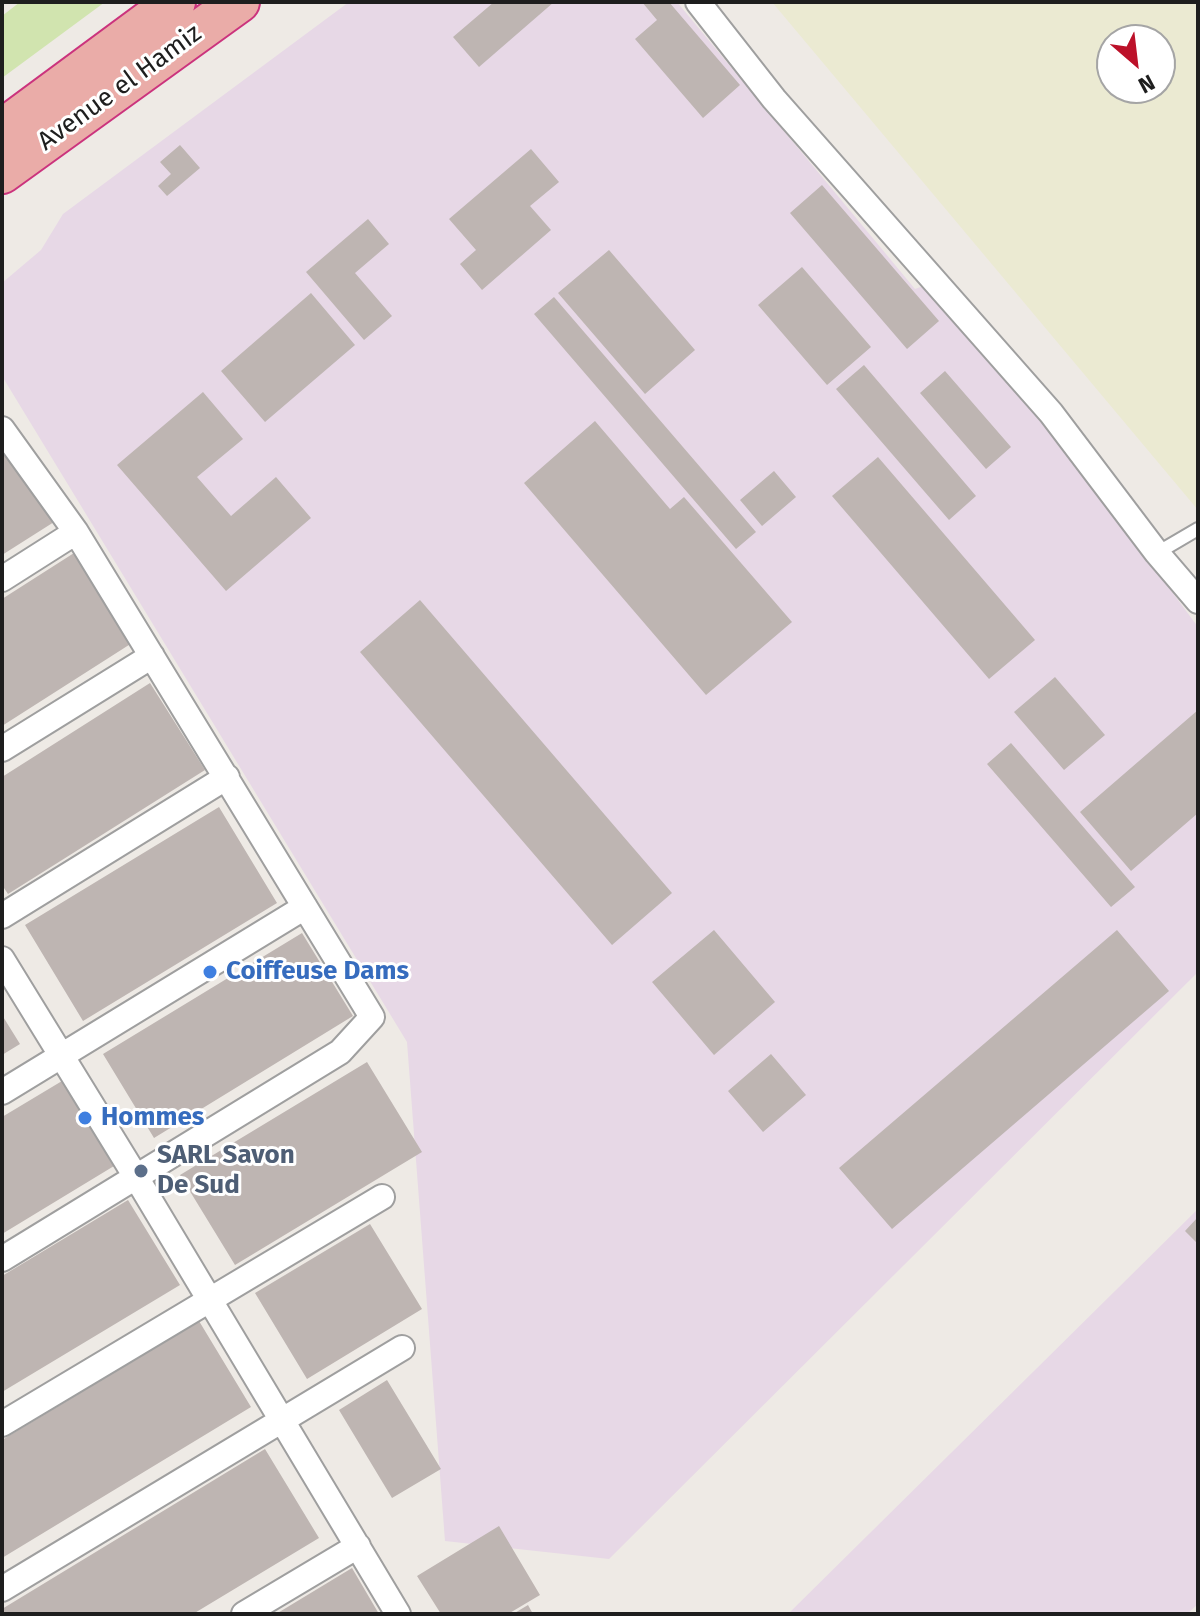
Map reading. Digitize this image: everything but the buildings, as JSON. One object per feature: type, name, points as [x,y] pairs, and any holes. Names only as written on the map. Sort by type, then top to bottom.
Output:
[{"type":"highway","points":[[2,130],[175,2]]},
{"type":"highway","name":"Avenue el Hamiz","points":[[2,173],[239,2]]},
{"type":"street","points":[[698,2],[774,99],[1051,413],[1157,553],[1198,601]]},
{"type":"street","points":[[2,429],[76,532],[372,1017],[340,1052],[2,1259]]},
{"type":"street","points":[[2,579],[76,532]]},
{"type":"street","points":[[2,749],[152,656]]},
{"type":"street","points":[[2,916],[227,777]]},
{"type":"street","points":[[2,1092],[305,907]]},
{"type":"street","points":[[2,959],[398,1614]]},
{"type":"street","points":[[2,1424],[382,1197]]},
{"type":"street","points":[[2,1589],[402,1348]]},
{"type":"street","points":[[244,1614],[358,1546]]},
{"type":"lane","points":[[1157,553],[1198,529]]},
{"type":"shaded area","points":[[349,2],[677,2],[915,289],[926,285],[1067,450],[1198,627],[1198,972],[609,1559],[445,1541],[407,1042],[2,376],[2,283],[41,250],[63,214]]},
{"type":"shaded area","points":[[1198,1209],[1198,1604],[1187,1614],[788,1614]]},
{"type":"green space","points":[[20,2],[105,2],[2,78],[2,16]]},
{"type":"green space","points":[[772,2],[1198,2],[1198,510]]},
{"type":"place","name":"Coiffeuse Dams","points":[[210,972]]},
{"type":"place","name":"Hommes","points":[[85,1118]]},
{"type":"place","name":"SARL Savon De Sud","points":[[141,1171]]}]
